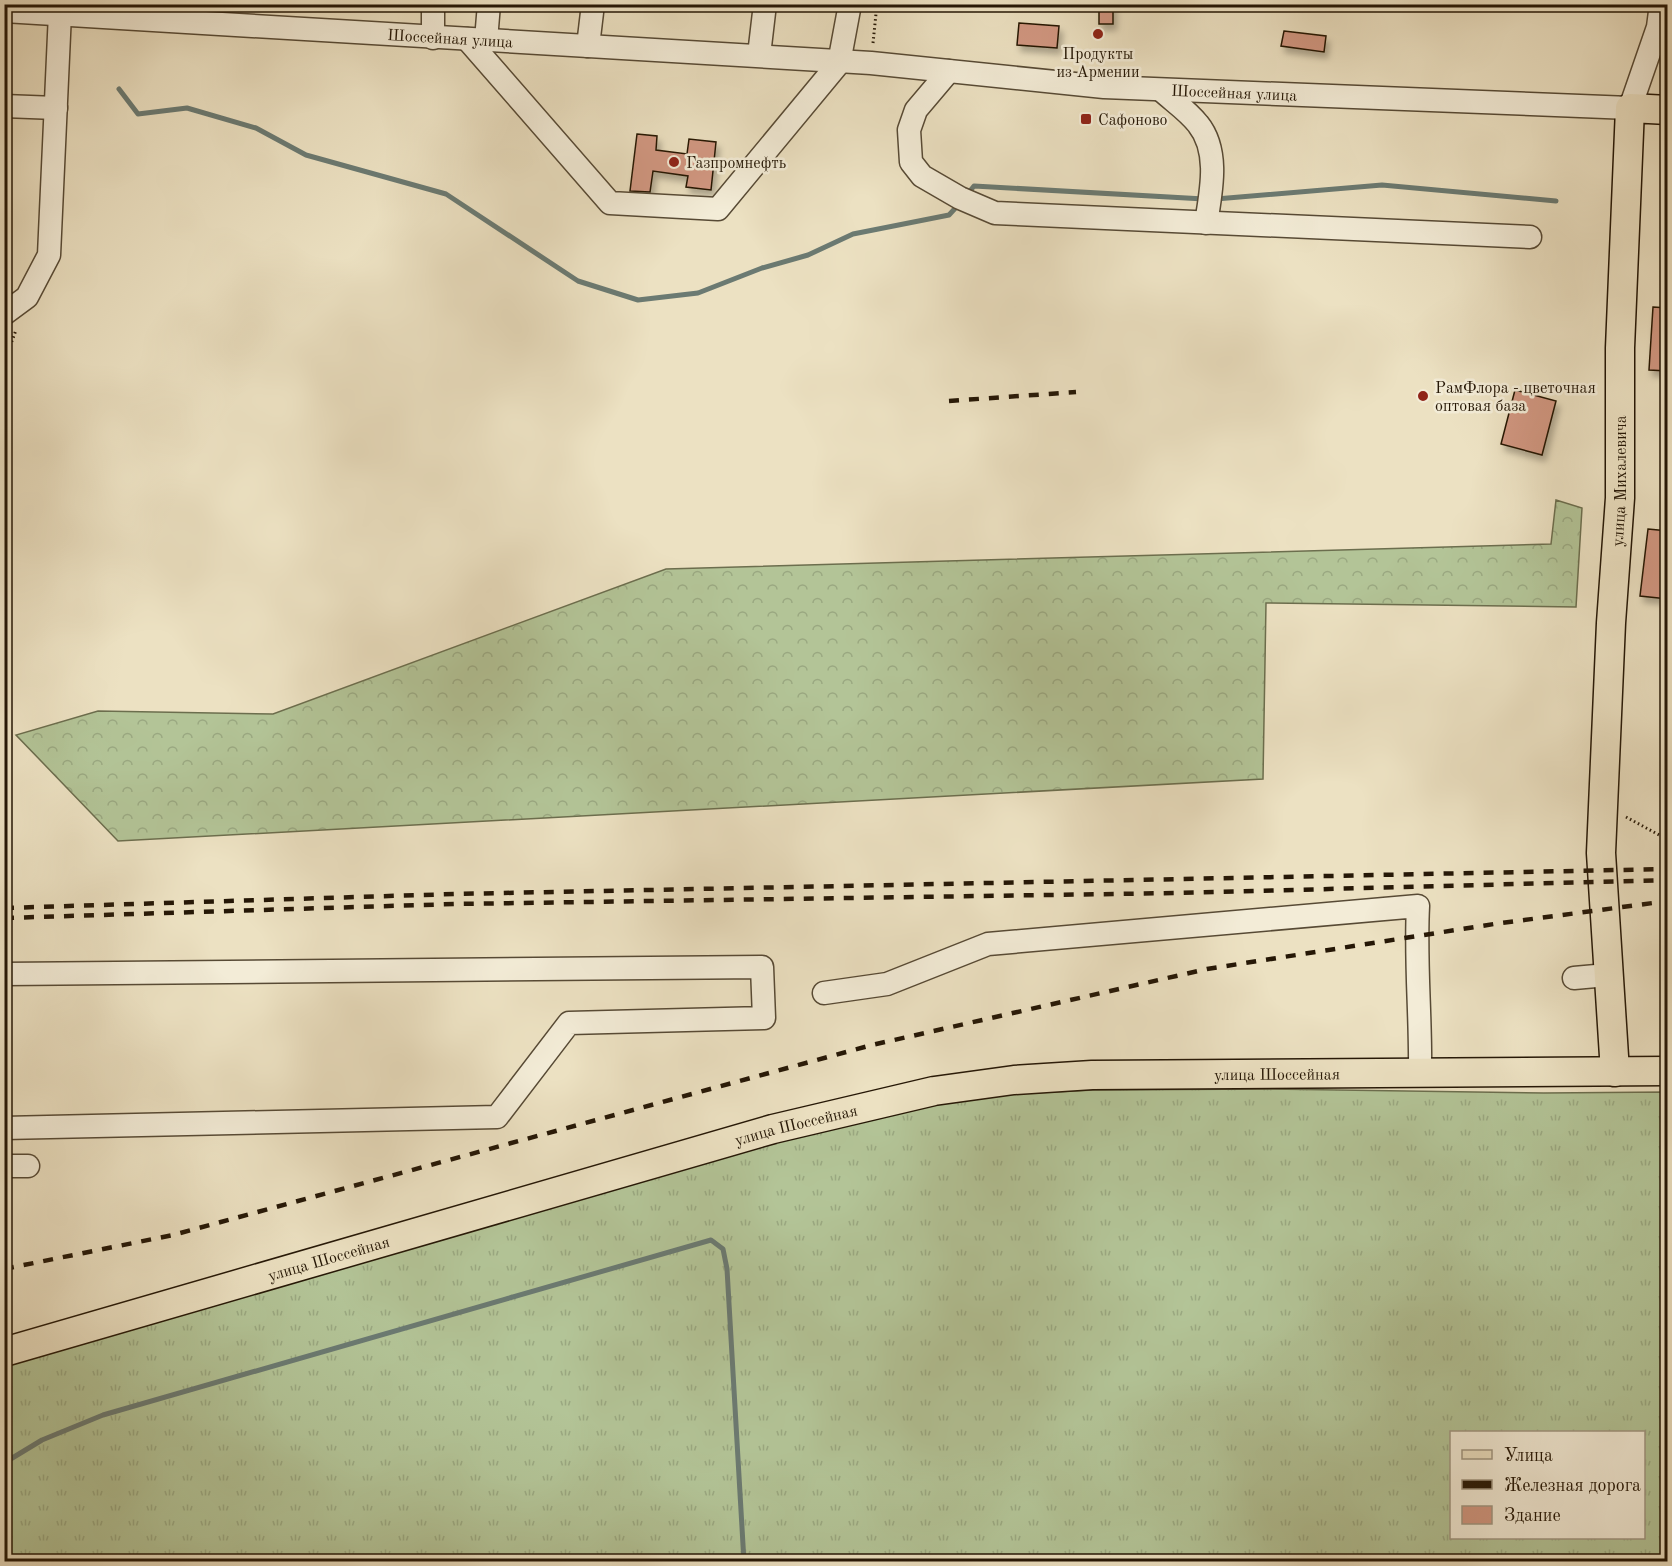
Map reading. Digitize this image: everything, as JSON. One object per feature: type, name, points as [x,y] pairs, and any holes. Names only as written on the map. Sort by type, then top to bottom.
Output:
[{"type":"main road","points":[[1630,108],[1668,110]]},
{"type":"main road","name":"улица Михалевича","points":[[1615,1072],[1601,853],[1620,498],[1620,348],[1630,108]]},
{"type":"main road","points":[[1615,1072],[1668,1071]]},
{"type":"main road","name":"улица Шоссейная","points":[[4,1352],[773,1129],[934,1091],[1014,1080],[1092,1075],[1615,1072]]},
{"type":"street","points":[[433,4],[433,38]]},
{"type":"street","points":[[489,4],[477,40],[610,203],[718,209],[839,63],[850,4]]},
{"type":"street","points":[[588,46],[593,4]]},
{"type":"street","points":[[759,55],[765,4]]},
{"type":"street","points":[[1630,108],[1658,27],[1661,4]]},
{"type":"street","points":[[4,11],[60,13],[49,255],[27,297],[4,314]]},
{"type":"street","name":"Шоссейная улица","points":[[60,13],[433,38],[759,55],[839,63],[871,63],[1104,87],[1630,108]]},
{"type":"street","points":[[949,71],[916,110],[909,130],[911,162],[922,176],[960,198],[995,213],[1530,237]]},
{"type":"street","points":[[1161,90],[1199,125],[1211,157],[1213,182],[1206,223]]},
{"type":"street","points":[[4,106],[56,108]]},
{"type":"street","points":[[824,993],[887,984],[988,944],[1418,906],[1416,958],[1421,1032],[1420,1073]]},
{"type":"street","points":[[4,974],[762,967],[764,1018],[569,1023],[497,1117],[4,1128]]},
{"type":"street","points":[[1574,978],[1607,975]]},
{"type":"street","points":[[4,1166],[28,1166]]},
{"type":"path","points":[[871,63],[878,4]]},
{"type":"path","points":[[1603,802],[1615,812],[1660,836],[1668,836]]},
{"type":"green space","points":[[1556,500],[1582,508],[1576,607],[1266,603],[1263,779],[118,841],[16,735],[98,711],[273,714],[666,569],[1551,544]]},
{"type":"green space","points":[[1270,1089],[1544,1093],[1667,1092],[1667,1561],[5,1562],[5,1365],[784,1139],[953,1101],[1013,1094],[1094,1090]]},
{"type":"building","points":[[1099,4],[1113,4],[1113,24],[1099,24]]},
{"type":"building","points":[[1019,23],[1059,26],[1057,48],[1017,45]]},
{"type":"building","points":[[1284,31],[1326,36],[1324,52],[1281,46]]},
{"type":"building","name":"Газпромнефть","points":[[637,134],[657,136],[656,150],[687,154],[689,139],[716,142],[711,190],[686,187],[688,176],[653,171],[650,192],[630,191]]},
{"type":"building","points":[[1653,307],[1668,308],[1668,371],[1649,370]]},
{"type":"building","points":[[1515,390],[1556,401],[1542,455],[1501,444]]},
{"type":"building","points":[[1648,529],[1668,531],[1668,599],[1640,596]]},
{"type":"waterway","points":[[119,89],[138,114],[187,108],[256,128],[306,155],[446,194],[578,281],[638,300],[698,293],[762,268],[808,255],[853,234],[949,215],[960,203]]},
{"type":"waterway","points":[[1216,199],[1382,185],[1556,201]]},
{"type":"waterway","points":[[966,196],[974,186],[1204,199]]},
{"type":"waterway","points":[[4,1463],[42,1440],[103,1415],[711,1240],[723,1249],[727,1269],[744,1562]]},
{"type":"railway","points":[[949,401],[1076,392]]},
{"type":"railway","points":[[4,908],[454,894],[1668,869]]},
{"type":"railway","points":[[4,918],[454,904],[1178,893],[1668,880]]},
{"type":"railway","points":[[4,1269],[173,1235],[872,1045],[1207,969],[1494,924],[1668,901]]},
{"type":"place","name":"Продукты из Армении","points":[[1098,34]]},
{"type":"place","name":"Сафоново","points":[[1086,119]]},
{"type":"place","name":"Газпромнефть","points":[[674,162]]},
{"type":"place","name":"РамФлора - цветочная оптовая база","points":[[1423,396]]}]
